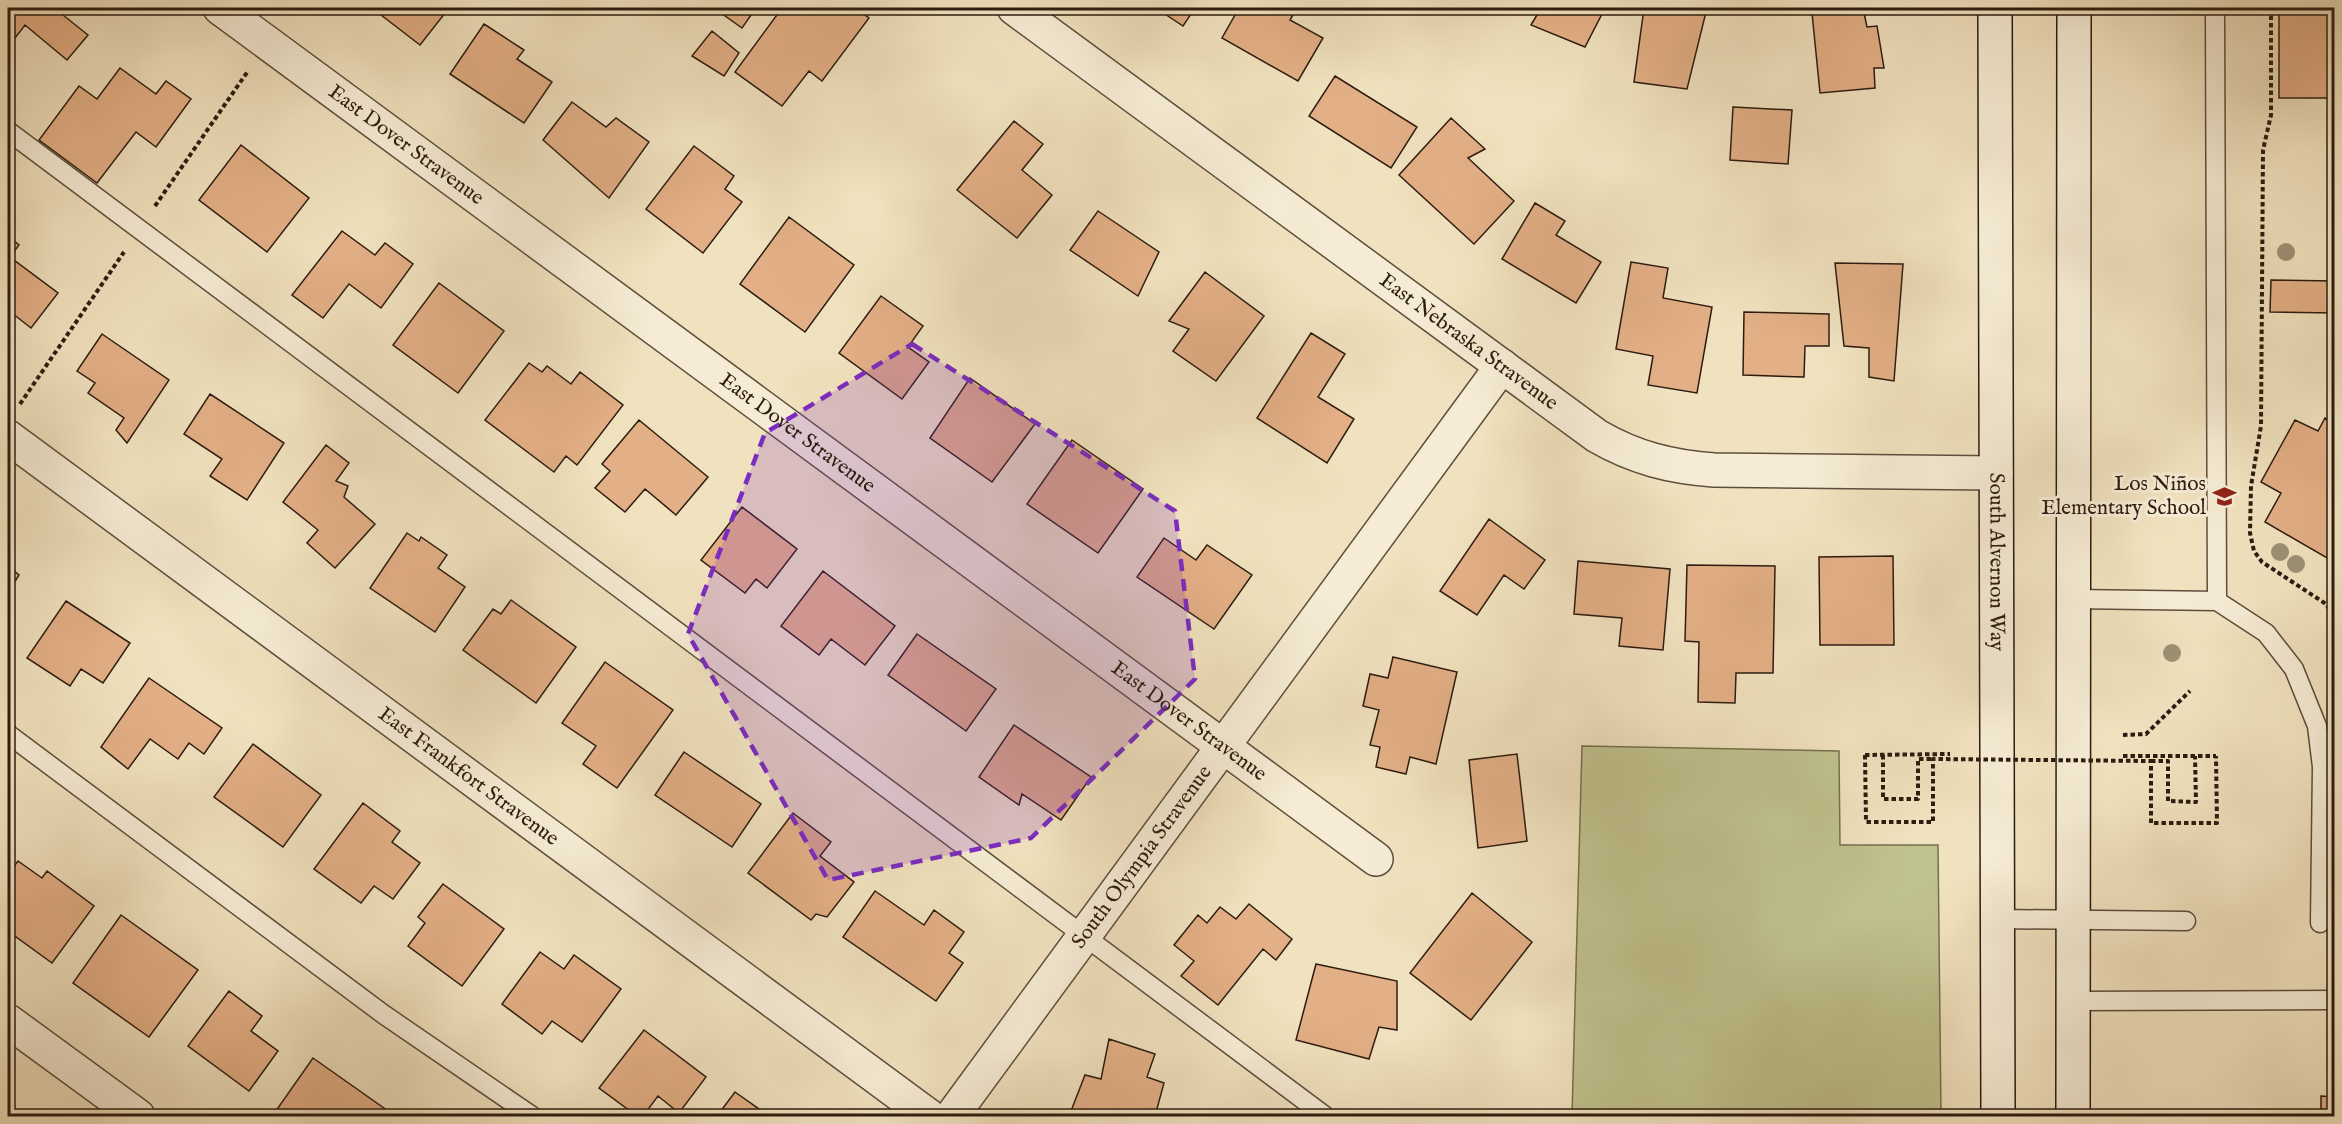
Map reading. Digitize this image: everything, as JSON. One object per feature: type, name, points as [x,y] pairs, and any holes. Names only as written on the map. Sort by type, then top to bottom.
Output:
[{"type":"street","name":"East Dover Stravenue","points":[[220,8],[1376,860]]},
{"type":"street","name":"East Nebraska Stravenue","points":[[1014,8],[1597,436],[1621,450],[1651,461],[1682,468],[1714,470],[1996,473]]},
{"type":"street","name":"South Alvernon Way","points":[[1995,8],[1998,1116]]},
{"type":"street","points":[[2073,1116],[2074,8]]},
{"type":"street","name":"South Olympia Stravenue","points":[[952,1116],[1502,366]]},
{"type":"street","name":"East Frankfort Stravenue","points":[[8,437],[929,1116]]},
{"type":"street","points":[[8,1021],[138,1116]]},
{"type":"lane","points":[[2215,8],[2217,601]]},
{"type":"lane","points":[[8,132],[1325,1116]]},
{"type":"lane","points":[[2073,599],[2217,601],[2266,633],[2294,669],[2317,726],[2322,767],[2320,923]]},
{"type":"lane","points":[[8,734],[383,1014],[532,1116]]},
{"type":"lane","points":[[1997,919],[2186,921]]},
{"type":"lane","points":[[2073,1001],[2334,1000]]},
{"type":"path","points":[[2271,8],[2271,115],[2263,150],[2261,426],[2252,486],[2250,534],[2254,551],[2262,562],[2326,604],[2334,618]]},
{"type":"path","points":[[2123,735],[2146,734],[2190,691]]},
{"type":"path","points":[[1933,759],[1933,822],[1866,822],[1865,755],[1950,754]]},
{"type":"path","points":[[1883,755],[1883,799],[1917,799],[1917,759],[2168,760],[2168,801],[2196,802],[2195,756]]},
{"type":"path","points":[[2123,756],[2216,756],[2217,823],[2151,823],[2151,760]]},
{"type":"highlighted area","points":[[912,344],[1175,511],[1195,679],[1031,838],[828,880],[688,634],[765,433]]},
{"type":"green space","points":[[1582,746],[1839,751],[1840,845],[1938,845],[1941,1116],[1572,1116]]},
{"type":"building","points":[[8,8],[61,8],[58,11],[88,35],[67,60],[25,25],[8,47]]},
{"type":"building","points":[[372,8],[449,8],[420,45]]},
{"type":"building","points":[[714,8],[756,8],[742,28]]},
{"type":"building","points":[[782,8],[855,8],[869,18],[822,81],[809,71],[782,106],[735,72]]},
{"type":"building","points":[[1156,8],[1195,8],[1183,26]]},
{"type":"building","points":[[1239,8],[1297,8],[1290,20],[1323,38],[1298,81],[1222,38]]},
{"type":"building","points":[[1541,8],[1605,8],[1585,47],[1531,25]]},
{"type":"building","points":[[1644,8],[1707,8],[1687,89],[1634,82]]},
{"type":"building","points":[[1863,8],[1867,27],[1877,26],[1884,68],[1874,68],[1875,88],[1820,93],[1812,13]]},
{"type":"building","points":[[2279,8],[2334,8],[2334,98],[2279,98]]},
{"type":"building","points":[[484,24],[524,50],[517,59],[552,82],[524,123],[450,74]]},
{"type":"building","points":[[712,31],[739,53],[724,76],[692,56]]},
{"type":"building","points":[[120,68],[156,94],[166,81],[191,99],[156,147],[136,132],[97,183],[39,140],[79,86],[97,99]]},
{"type":"building","points":[[1335,76],[1417,127],[1391,168],[1309,116]]},
{"type":"building","points":[[572,102],[606,127],[616,118],[649,142],[609,198],[543,140]]},
{"type":"building","points":[[1733,107],[1792,110],[1788,164],[1730,160]]},
{"type":"building","points":[[1451,118],[1485,149],[1468,158],[1514,201],[1474,244],[1399,175]]},
{"type":"building","points":[[1014,121],[1043,144],[1022,170],[1052,195],[1017,238],[957,190]]},
{"type":"building","points":[[241,145],[309,198],[267,252],[199,200]]},
{"type":"building","points":[[694,146],[734,176],[725,189],[742,202],[703,253],[646,209]]},
{"type":"building","points":[[1535,203],[1565,221],[1556,235],[1601,262],[1576,303],[1502,259]]},
{"type":"building","points":[[1098,211],[1159,252],[1138,296],[1070,250]]},
{"type":"building","points":[[789,217],[854,265],[805,332],[740,284]]},
{"type":"building","points":[[342,231],[375,255],[385,243],[413,264],[381,308],[349,284],[323,318],[292,295]]},
{"type":"building","points":[[8,236],[19,245],[10,257],[58,293],[31,328],[8,310]]},
{"type":"building","points":[[1631,262],[1668,268],[1663,298],[1712,307],[1697,393],[1648,385],[1653,356],[1616,349]]},
{"type":"building","points":[[1835,263],[1903,264],[1894,381],[1869,377],[1869,348],[1844,346]]},
{"type":"building","points":[[1205,272],[1264,316],[1216,381],[1173,351],[1189,329],[1169,321]]},
{"type":"building","points":[[2271,280],[2334,281],[2334,313],[2270,312]]},
{"type":"building","points":[[439,283],[504,331],[458,393],[393,345]]},
{"type":"building","points":[[881,296],[923,326],[908,347],[929,362],[902,399],[839,353]]},
{"type":"building","points":[[1744,312],[1829,314],[1829,346],[1805,346],[1804,377],[1743,375]]},
{"type":"building","points":[[1311,333],[1345,354],[1318,397],[1354,419],[1327,463],[1257,418]]},
{"type":"building","points":[[102,334],[169,380],[127,443],[116,430],[124,418],[88,393],[95,383],[77,371]]},
{"type":"building","points":[[529,363],[542,372],[547,366],[571,384],[580,372],[623,405],[577,465],[566,456],[554,472],[485,420]]},
{"type":"building","points":[[970,378],[1035,424],[992,482],[930,438]]},
{"type":"building","points":[[210,394],[284,443],[247,500],[210,476],[222,459],[184,434]]},
{"type":"building","points":[[2325,418],[2334,423],[2334,562],[2265,522],[2281,493],[2261,482],[2295,420],[2318,431]]},
{"type":"building","points":[[639,420],[708,477],[676,515],[645,489],[625,512],[595,488],[610,471],[602,464]]},
{"type":"building","points":[[1072,440],[1143,489],[1098,553],[1027,504]]},
{"type":"building","points":[[326,445],[349,463],[336,481],[348,486],[344,497],[375,524],[335,568],[307,543],[318,530],[283,502]]},
{"type":"building","points":[[742,507],[797,549],[767,588],[756,579],[745,593],[701,560]]},
{"type":"building","points":[[1489,519],[1545,560],[1524,589],[1504,575],[1477,615],[1440,591]]},
{"type":"building","points":[[407,533],[419,541],[421,537],[447,555],[438,568],[465,587],[435,632],[370,588]]},
{"type":"building","points":[[1164,538],[1196,560],[1207,545],[1252,575],[1214,629],[1137,577]]},
{"type":"building","points":[[1893,556],[1894,645],[1820,645],[1819,557]]},
{"type":"building","points":[[1578,561],[1670,569],[1663,650],[1619,646],[1622,618],[1574,614]]},
{"type":"building","points":[[1687,565],[1775,566],[1773,673],[1736,673],[1735,703],[1698,702],[1699,642],[1685,641]]},
{"type":"building","points":[[8,566],[19,575],[8,593]]},
{"type":"building","points":[[823,571],[895,626],[865,665],[831,639],[819,655],[781,626]]},
{"type":"building","points":[[511,600],[576,647],[536,703],[463,650],[493,609],[501,614]]},
{"type":"building","points":[[66,601],[130,643],[103,683],[81,669],[70,686],[27,658]]},
{"type":"building","points":[[917,634],[996,689],[966,731],[888,675]]},
{"type":"building","points":[[1393,657],[1457,672],[1436,764],[1410,757],[1406,774],[1376,767],[1380,747],[1370,745],[1379,710],[1363,706],[1370,674],[1388,678]]},
{"type":"building","points":[[605,662],[673,710],[617,788],[583,764],[596,746],[562,723]]},
{"type":"building","points":[[149,678],[222,728],[204,754],[189,743],[178,759],[150,739],[128,769],[101,747]]},
{"type":"building","points":[[1014,725],[1091,777],[1061,820],[1022,794],[1019,805],[979,777]]},
{"type":"building","points":[[253,744],[321,795],[283,847],[214,797]]},
{"type":"building","points":[[684,752],[761,804],[732,847],[655,795]]},
{"type":"building","points":[[1517,754],[1527,841],[1478,848],[1469,760]]},
{"type":"building","points":[[363,803],[400,831],[392,842],[420,863],[393,899],[374,886],[361,903],[314,869]]},
{"type":"building","points":[[793,813],[831,842],[820,856],[854,882],[827,917],[816,914],[811,920],[748,873]]},
{"type":"building","points":[[18,861],[42,878],[47,871],[94,906],[52,963],[8,931],[8,874]]},
{"type":"building","points":[[443,884],[504,929],[462,986],[408,946],[425,923],[418,917]]},
{"type":"building","points":[[875,891],[924,925],[934,910],[964,932],[949,953],[963,963],[936,1001],[843,937]]},
{"type":"building","points":[[1472,893],[1532,942],[1471,1020],[1410,973]]},
{"type":"building","points":[[1249,904],[1292,939],[1276,960],[1263,949],[1218,1005],[1181,976],[1194,961],[1174,945],[1198,915],[1207,923],[1220,907],[1236,919]]},
{"type":"building","points":[[121,915],[198,970],[149,1037],[73,983]]},
{"type":"building","points":[[540,952],[564,969],[574,955],[621,989],[582,1042],[552,1021],[542,1034],[502,1004]]},
{"type":"building","points":[[1316,964],[1397,981],[1397,1030],[1379,1027],[1369,1059],[1296,1040]]},
{"type":"building","points":[[229,991],[262,1016],[251,1031],[278,1051],[249,1091],[188,1046]]},
{"type":"building","points":[[644,1030],[706,1077],[679,1113],[658,1096],[643,1116],[637,1116],[599,1088]]},
{"type":"building","points":[[1109,1039],[1155,1054],[1147,1077],[1164,1083],[1155,1116],[1112,1116],[1094,1111],[1092,1116],[1071,1111],[1085,1075],[1101,1079]]},
{"type":"building","points":[[313,1058],[388,1111],[384,1116],[273,1115]]},
{"type":"building","points":[[735,1092],[769,1116],[717,1116]]},
{"type":"building","points":[[2321,1096],[2334,1097],[2334,1116],[2321,1116]]},
{"type":"building","points":[[2218,1113],[2268,1113],[2268,1116],[2218,1116]]},
{"type":"place","name":"Los Niños Elementary School","points":[[2224,496]]}]
